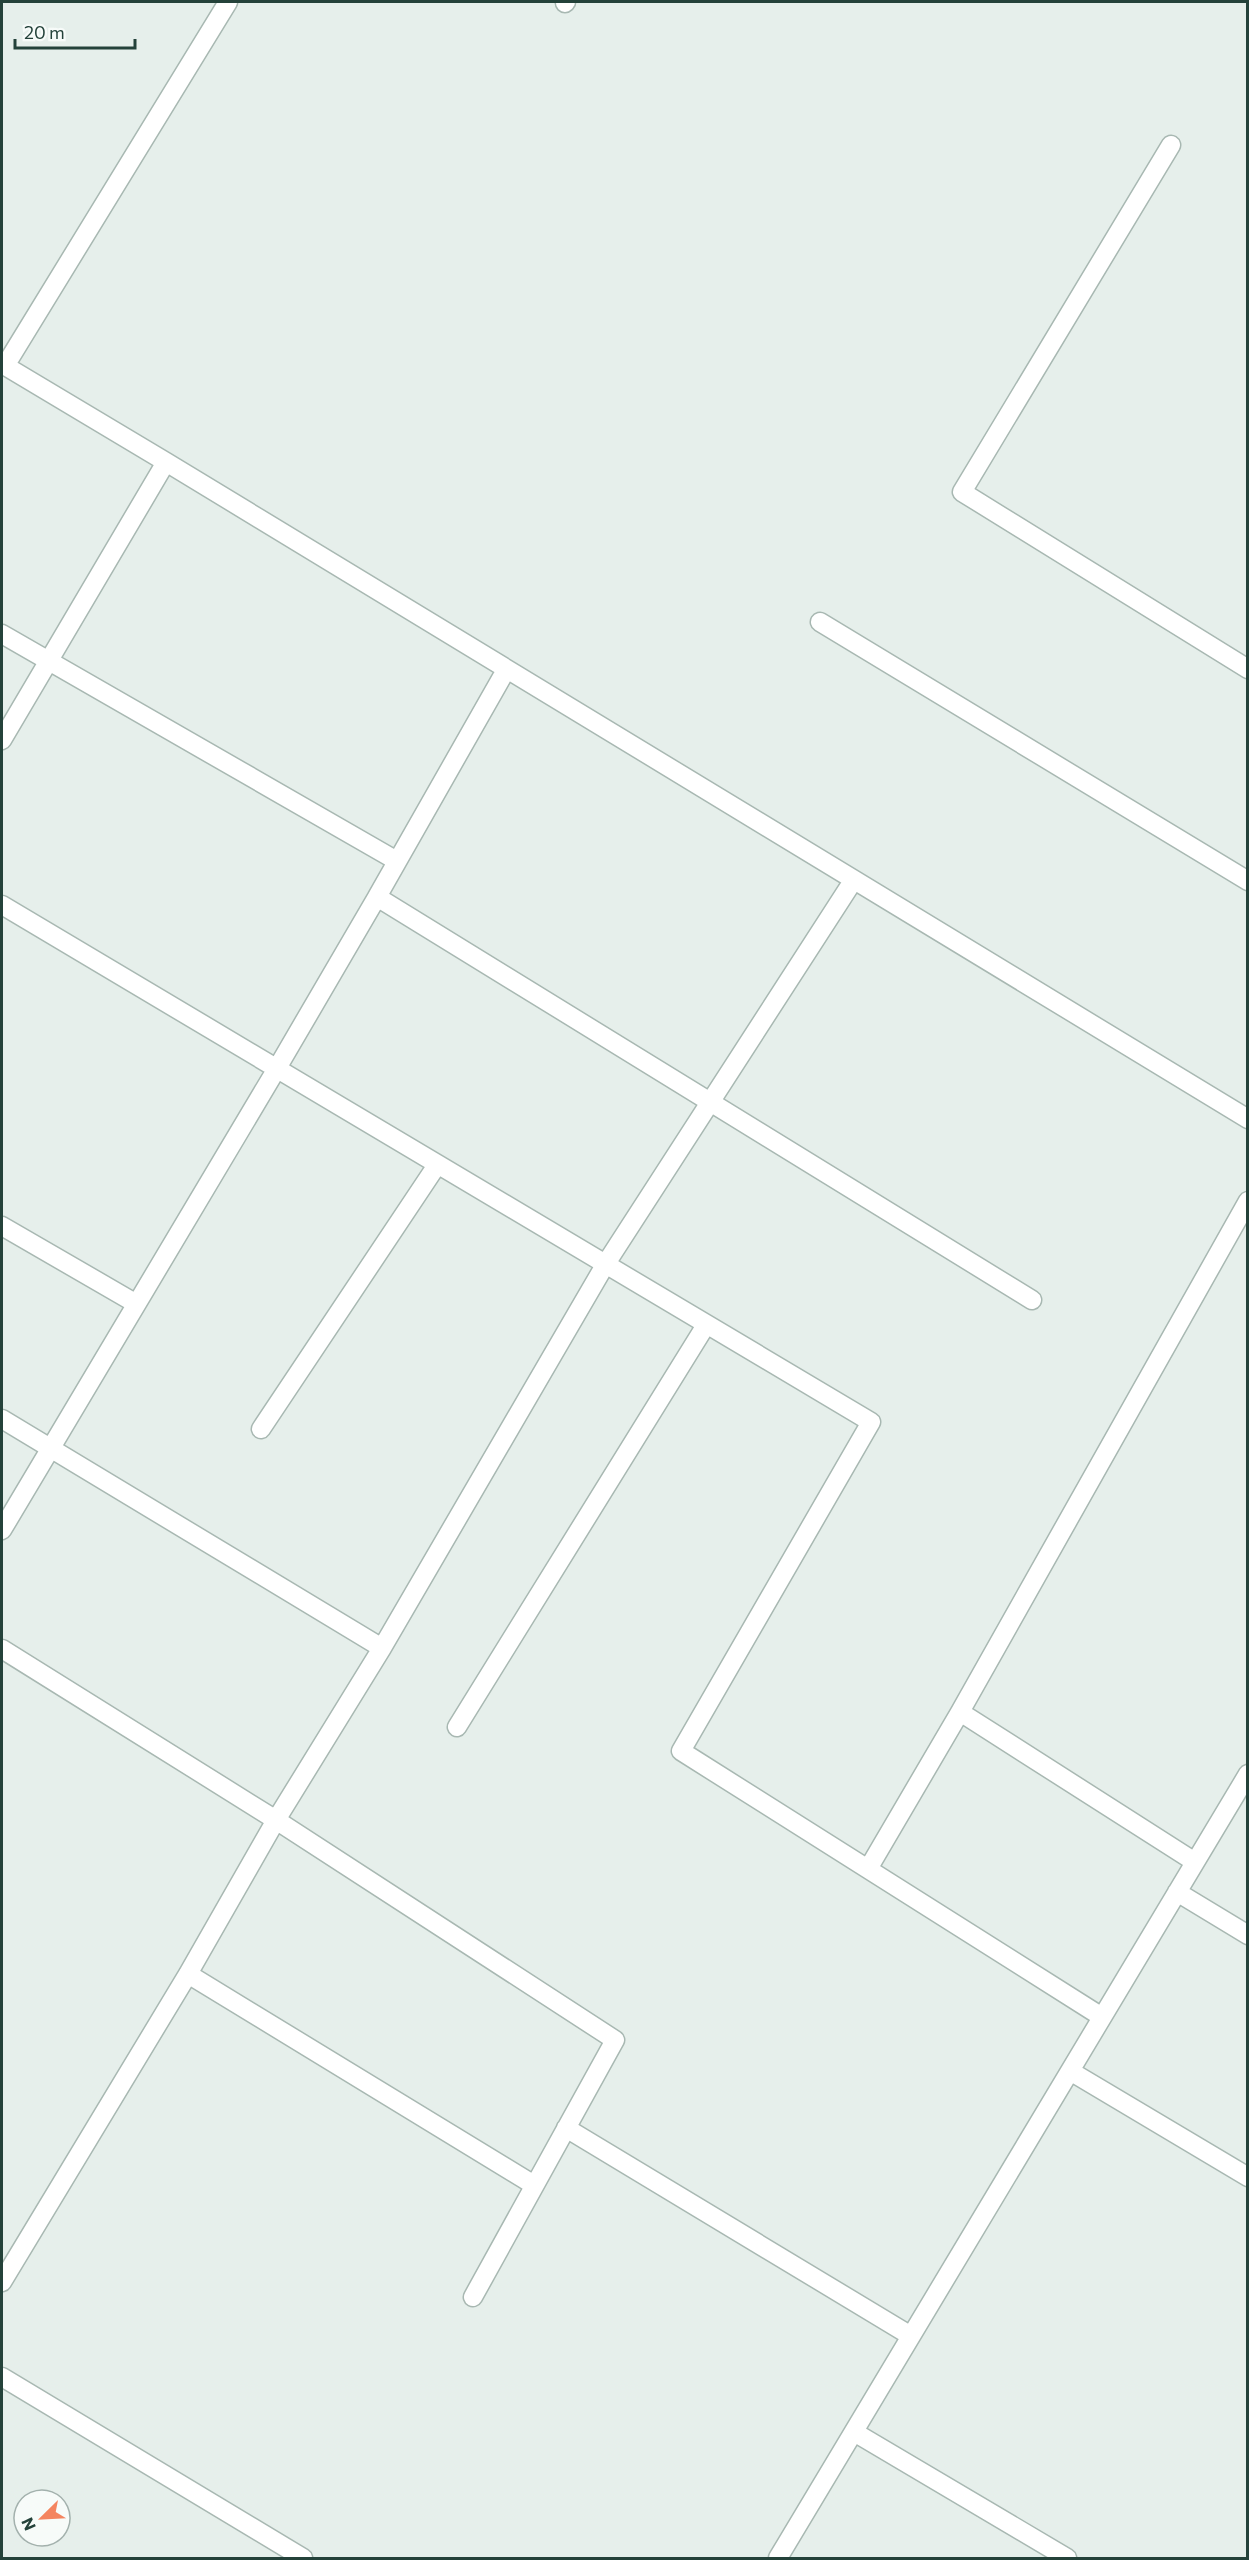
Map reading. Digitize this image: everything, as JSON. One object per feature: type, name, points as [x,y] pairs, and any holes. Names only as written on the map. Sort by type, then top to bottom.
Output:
[{"type":"street","points":[[228,2],[3,365],[1248,1119]]},
{"type":"street","points":[[1171,145],[962,492],[1248,669]]},
{"type":"street","points":[[2,740],[166,462]]},
{"type":"street","points":[[820,622],[1248,881]]},
{"type":"street","points":[[2,634],[397,861]]},
{"type":"street","points":[[2,1530],[135,1303],[276,1070],[506,670]]},
{"type":"street","points":[[2,2282],[188,1974],[276,1820],[382,1648],[604,1265],[853,881]]},
{"type":"street","points":[[377,897],[1032,1300]]},
{"type":"street","points":[[2,905],[871,1422],[681,1751],[1102,2017]]},
{"type":"street","points":[[261,1429],[437,1165]]},
{"type":"street","points":[[868,1869],[960,1712],[1248,1201]]},
{"type":"street","points":[[2,1226],[135,1303]]},
{"type":"street","points":[[457,1727],[706,1325]]},
{"type":"street","points":[[2,1419],[382,1648]]},
{"type":"street","points":[[2,1649],[276,1820],[615,2040],[473,2297]]},
{"type":"street","points":[[960,1712],[1194,1862]]},
{"type":"street","points":[[778,2559],[1248,1774]]},
{"type":"street","points":[[1177,1892],[1248,1935]]},
{"type":"street","points":[[188,1974],[534,2186]]},
{"type":"street","points":[[1070,2071],[1248,2177]]},
{"type":"street","points":[[566,2128],[911,2336]]},
{"type":"street","points":[[2,2377],[303,2559]]},
{"type":"street","points":[[854,2432],[1067,2559]]}]
